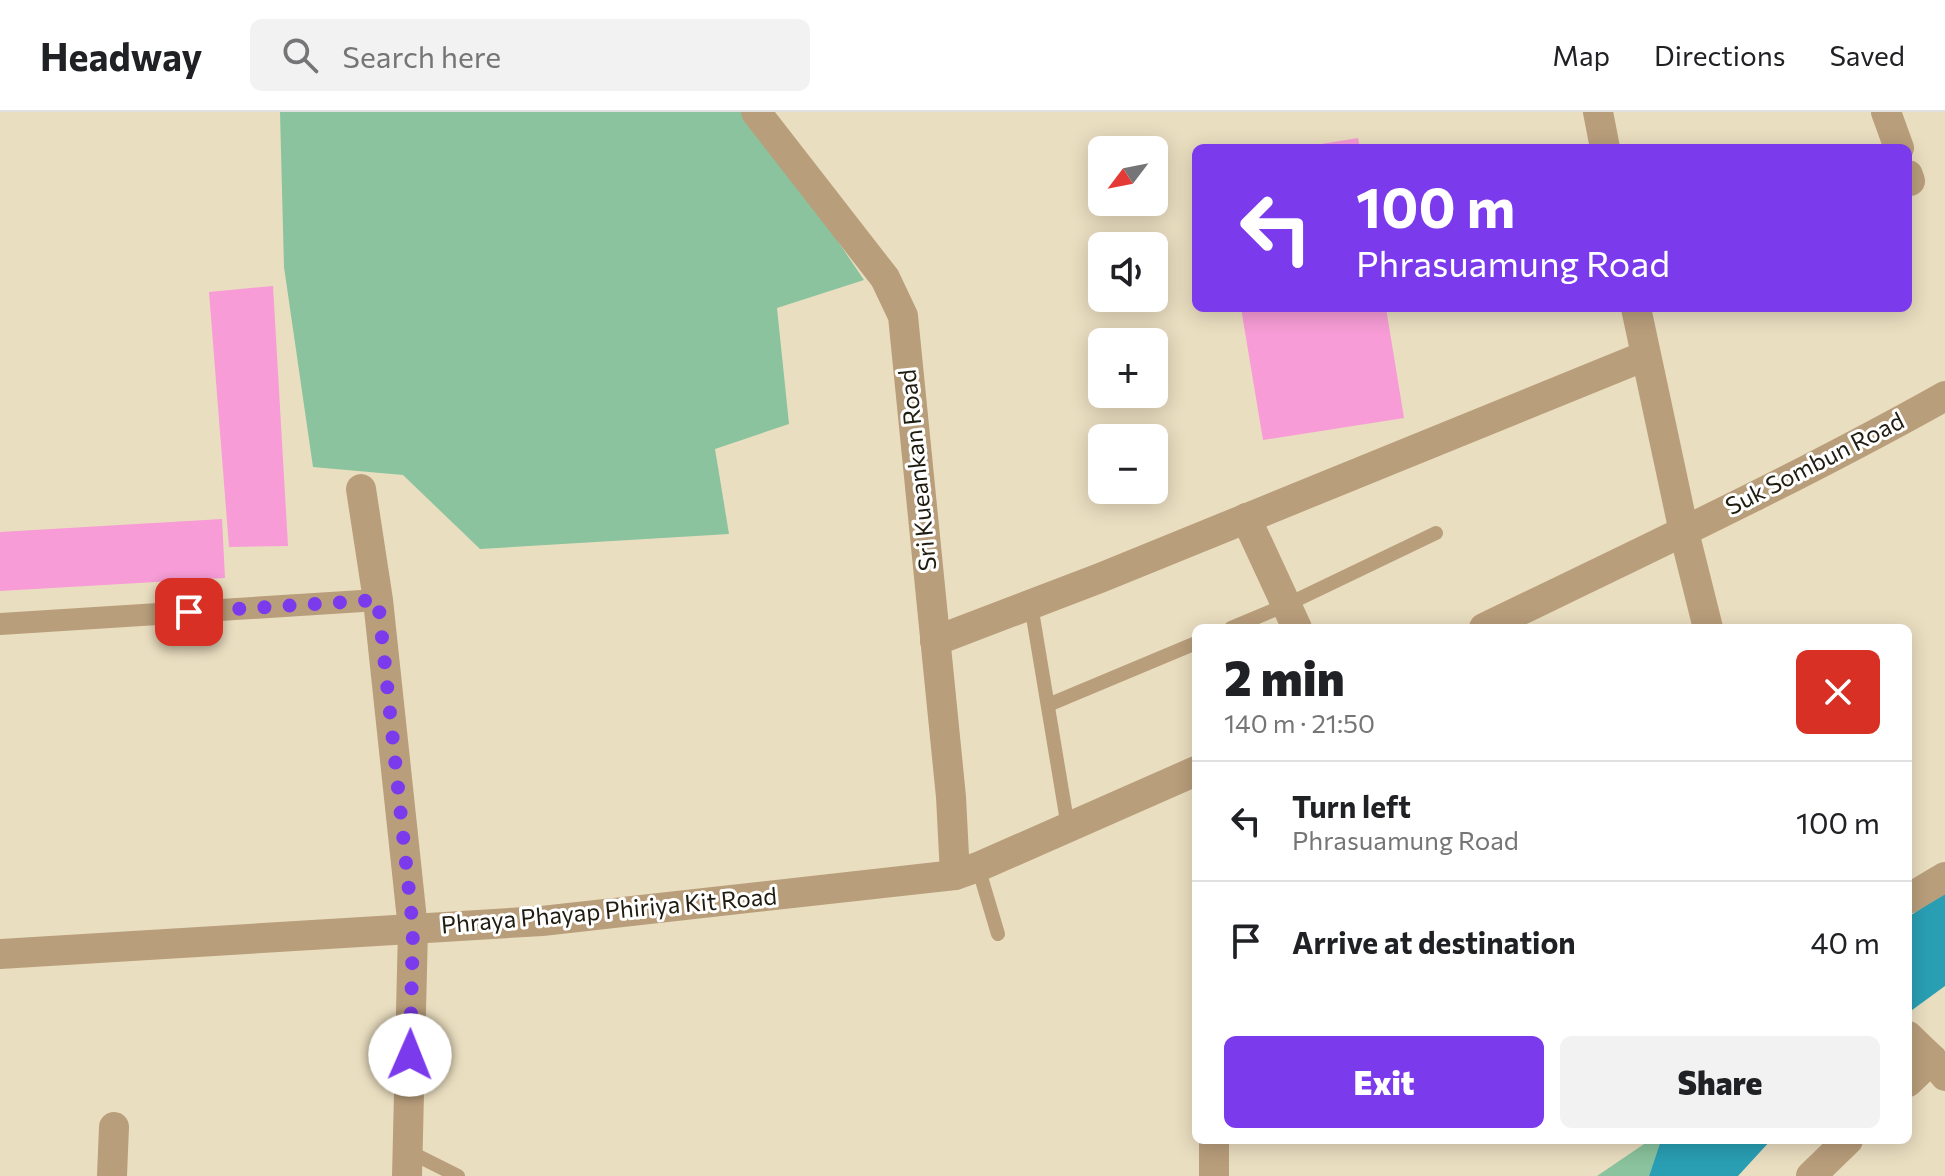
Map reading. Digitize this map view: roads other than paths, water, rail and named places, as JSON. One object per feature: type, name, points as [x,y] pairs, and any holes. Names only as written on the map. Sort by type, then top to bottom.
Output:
[{"type":"street","name":"Sri Kueankan Road","points":[[756,112],[885,278],[903,316],[951,797],[966,871]]},
{"type":"street","points":[[1598,112],[1604,144]]},
{"type":"street","points":[[1886,112],[1898,144]]},
{"type":"street","points":[[1637,312],[1707,624]]},
{"type":"street","points":[[935,641],[1645,356]]},
{"type":"street","name":"Suk Sombun Road","points":[[1684,532],[1860,443],[1945,396]]},
{"type":"street","points":[[361,489],[378,600],[413,929],[407,1163]]},
{"type":"street","points":[[1246,518],[1291,616]]},
{"type":"street","points":[[1492,624],[1684,532]]},
{"type":"street","points":[[0,624],[378,600]]},
{"type":"street","name":"Phraya Phayap Phiriya Kit Road","points":[[0,954],[542,921],[966,871],[1192,773]]},
{"type":"street","points":[[1912,897],[1945,877]]},
{"type":"street","points":[[1912,1040],[1939,1068],[1912,1080]]},
{"type":"street","points":[[112,1176],[114,1127]]},
{"type":"street","points":[[1214,1144],[1214,1176]]},
{"type":"street","points":[[1811,1176],[1844,1144]]},
{"type":"lane","points":[[1251,624],[1291,616],[1436,533]]},
{"type":"lane","points":[[1031,605],[1068,827]]},
{"type":"lane","points":[[1048,705],[1192,645]]},
{"type":"lane","points":[[966,871],[998,934]]},
{"type":"lane","points":[[407,1163],[458,1176]]},
{"type":"water","points":[[1945,893],[1945,986],[1912,1010],[1912,914]]},
{"type":"water","points":[[1660,1144],[1767,1144],[1738,1176],[1649,1176]]}]
